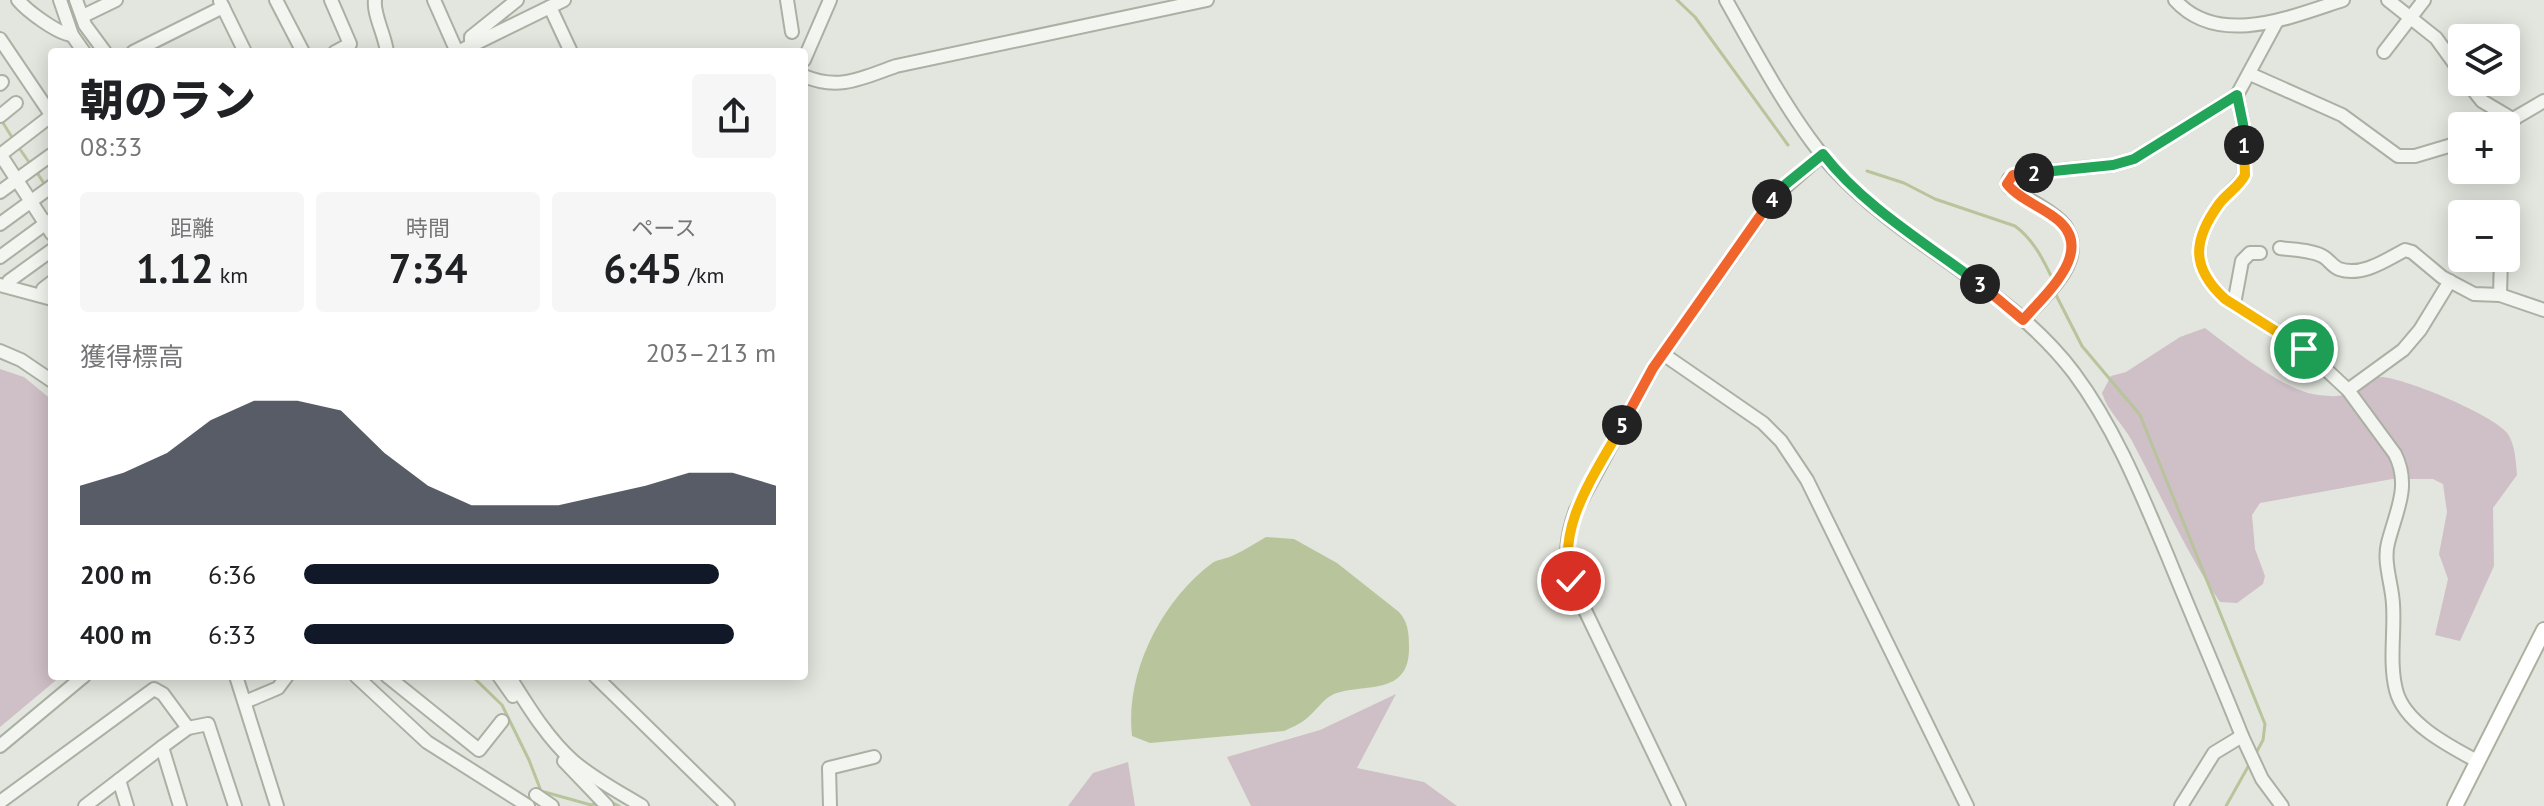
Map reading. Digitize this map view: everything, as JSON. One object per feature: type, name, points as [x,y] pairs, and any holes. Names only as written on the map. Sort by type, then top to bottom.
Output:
[{"type":"main road","points":[[2455,806],[2473,759],[2544,630]]},
{"type":"street","points":[[18,0],[26,10],[62,34],[72,35]]},
{"type":"street","points":[[60,0],[72,35],[81,48]]},
{"type":"street","points":[[76,0],[85,25],[102,48]]},
{"type":"street","points":[[83,16],[116,0]]},
{"type":"street","points":[[276,0],[301,48]]},
{"type":"street","points":[[331,0],[350,44],[342,48]]},
{"type":"street","points":[[375,0],[374,7],[383,28],[386,48]]},
{"type":"street","points":[[471,46],[471,37],[517,0]]},
{"type":"street","points":[[467,48],[564,0]]},
{"type":"street","points":[[787,0],[792,32]]},
{"type":"street","points":[[808,51],[830,0]]},
{"type":"street","points":[[808,77],[830,85],[853,81],[896,66],[1207,0]]},
{"type":"street","points":[[1726,0],[1805,131],[1834,169],[1876,207],[1997,297],[2051,346],[2074,374],[2133,473],[2242,736],[2262,779],[2282,806]]},
{"type":"street","points":[[2175,0],[2185,11],[2220,26],[2277,21],[2343,0]]},
{"type":"street","points":[[2388,0],[2436,38],[2448,55]]},
{"type":"street","points":[[2384,52],[2424,0]]},
{"type":"street","points":[[438,3],[456,48]]},
{"type":"street","points":[[140,48],[221,4],[243,48]]},
{"type":"street","points":[[550,7],[569,48]]},
{"type":"street","points":[[2023,320],[2064,274],[2071,254],[2071,242],[2067,229],[2056,218],[2010,188],[2007,184],[2009,179],[2021,174],[2113,165],[2134,159],[2237,95],[2277,21]]},
{"type":"street","points":[[0,39],[48,109]]},
{"type":"street","points":[[2250,74],[2342,115],[2398,156],[2415,156],[2448,146]]},
{"type":"street","points":[[2237,95],[2243,124],[2245,175],[2219,204],[2200,239],[2198,249],[2205,276],[2214,289],[2234,304],[2304,349],[2348,390],[2400,466],[2402,499],[2387,546],[2396,689],[2406,712],[2473,759]]},
{"type":"street","points":[[2478,96],[2496,112]]},
{"type":"street","points":[[2520,117],[2544,101]]},
{"type":"street","points":[[0,116],[16,103]]},
{"type":"street","points":[[48,118],[0,154],[48,222]]},
{"type":"street","points":[[1679,806],[1580,602],[1566,564],[1569,530],[1576,510],[1663,354],[1773,198],[1823,154]]},
{"type":"street","points":[[0,192],[48,157]]},
{"type":"street","points":[[0,224],[48,189]]},
{"type":"street","points":[[0,257],[48,226]]},
{"type":"street","points":[[2280,248],[2323,256],[2333,266],[2354,271],[2371,268],[2405,250],[2474,294],[2500,295],[2544,310]]},
{"type":"street","points":[[5,283],[48,253]]},
{"type":"street","points":[[2234,304],[2242,261],[2250,253],[2260,253]]},
{"type":"street","points":[[2500,295],[2501,272]]},
{"type":"street","points":[[2348,390],[2403,350],[2420,330],[2450,281]]},
{"type":"street","points":[[5,283],[48,290]]},
{"type":"street","points":[[0,351],[21,360],[48,378]]},
{"type":"street","points":[[1663,354],[1763,423],[1794,460],[1807,480],[1967,806]]},
{"type":"street","points":[[0,746],[79,680]]},
{"type":"street","points":[[237,680],[277,806]]},
{"type":"street","points":[[245,702],[278,688],[284,680]]},
{"type":"street","points":[[360,680],[427,742],[528,806]]},
{"type":"street","points":[[392,680],[479,750],[502,721]]},
{"type":"street","points":[[502,680],[539,732],[607,806]]},
{"type":"street","points":[[512,680],[538,721],[565,753],[593,776],[642,806]]},
{"type":"street","points":[[601,680],[728,806]]},
{"type":"street","points":[[0,802],[154,689],[163,694],[188,728]]},
{"type":"street","points":[[85,806],[188,728],[208,724],[235,806]]},
{"type":"street","points":[[2181,806],[2214,753],[2242,736]]},
{"type":"street","points":[[162,747],[180,806]]},
{"type":"street","points":[[830,806],[829,768],[874,757]]},
{"type":"street","points":[[119,780],[127,806]]},
{"type":"street","points":[[536,795],[552,806]]},
{"type":"shaded area","points":[[2205,328],[2269,374],[2296,389],[2338,396],[2355,391],[2374,378],[2392,379],[2428,390],[2468,408],[2508,434],[2514,448],[2517,475],[2493,508],[2494,566],[2460,641],[2435,635],[2448,579],[2439,554],[2447,512],[2443,484],[2433,479],[2392,479],[2260,503],[2252,515],[2255,549],[2265,576],[2263,584],[2237,603],[2220,602],[2184,543],[2132,441],[2102,393],[2111,376],[2126,372],[2180,337]]},
{"type":"shaded area","points":[[0,369],[24,377],[48,397],[48,680],[56,680],[0,727]]},
{"type":"shaded area","points":[[1266,537],[1294,539],[1337,563],[1399,612],[1406,624],[1409,642],[1407,663],[1402,674],[1383,685],[1334,694],[1304,721],[1284,731],[1150,743],[1132,736],[1134,688],[1150,641],[1162,619],[1193,580],[1211,564]]},
{"type":"shaded area","points":[[1396,694],[1357,768],[1424,782],[1457,806],[1251,806],[1227,757],[1320,730]]},
{"type":"shaded area","points":[[1128,762],[1135,806],[1068,806],[1093,773]]},
{"type":"waterway","points":[[1677,0],[1695,17],[1788,145]]},
{"type":"waterway","points":[[0,118],[13,139]]},
{"type":"waterway","points":[[17,145],[31,165]]},
{"type":"waterway","points":[[36,171],[45,185]]},
{"type":"waterway","points":[[1867,171],[1904,183],[1935,199],[2015,226],[2033,244],[2054,282]]},
{"type":"waterway","points":[[2055,293],[2082,346],[2140,415],[2265,724],[2263,740],[2255,755]]},
{"type":"waterway","points":[[476,680],[502,705],[541,791],[591,805],[599,803]]},
{"type":"waterway","points":[[2226,806],[2249,765]]},
{"type":"waterway","points":[[611,802],[619,806]]},
{"type":"route","points":[[1571,581],[1566,564],[1566,546],[1576,510],[1653,368],[1773,198],[1823,154],[1834,169],[1876,207],[2023,320],[2064,274],[2069,265],[2071,242],[2067,229],[2056,218],[2010,188],[2007,184],[2009,179],[2013,175],[2113,165],[2134,159],[2237,95],[2243,124],[2245,175],[2219,204],[2200,239],[2199,262],[2214,289],[2225,299],[2304,349]]}]
